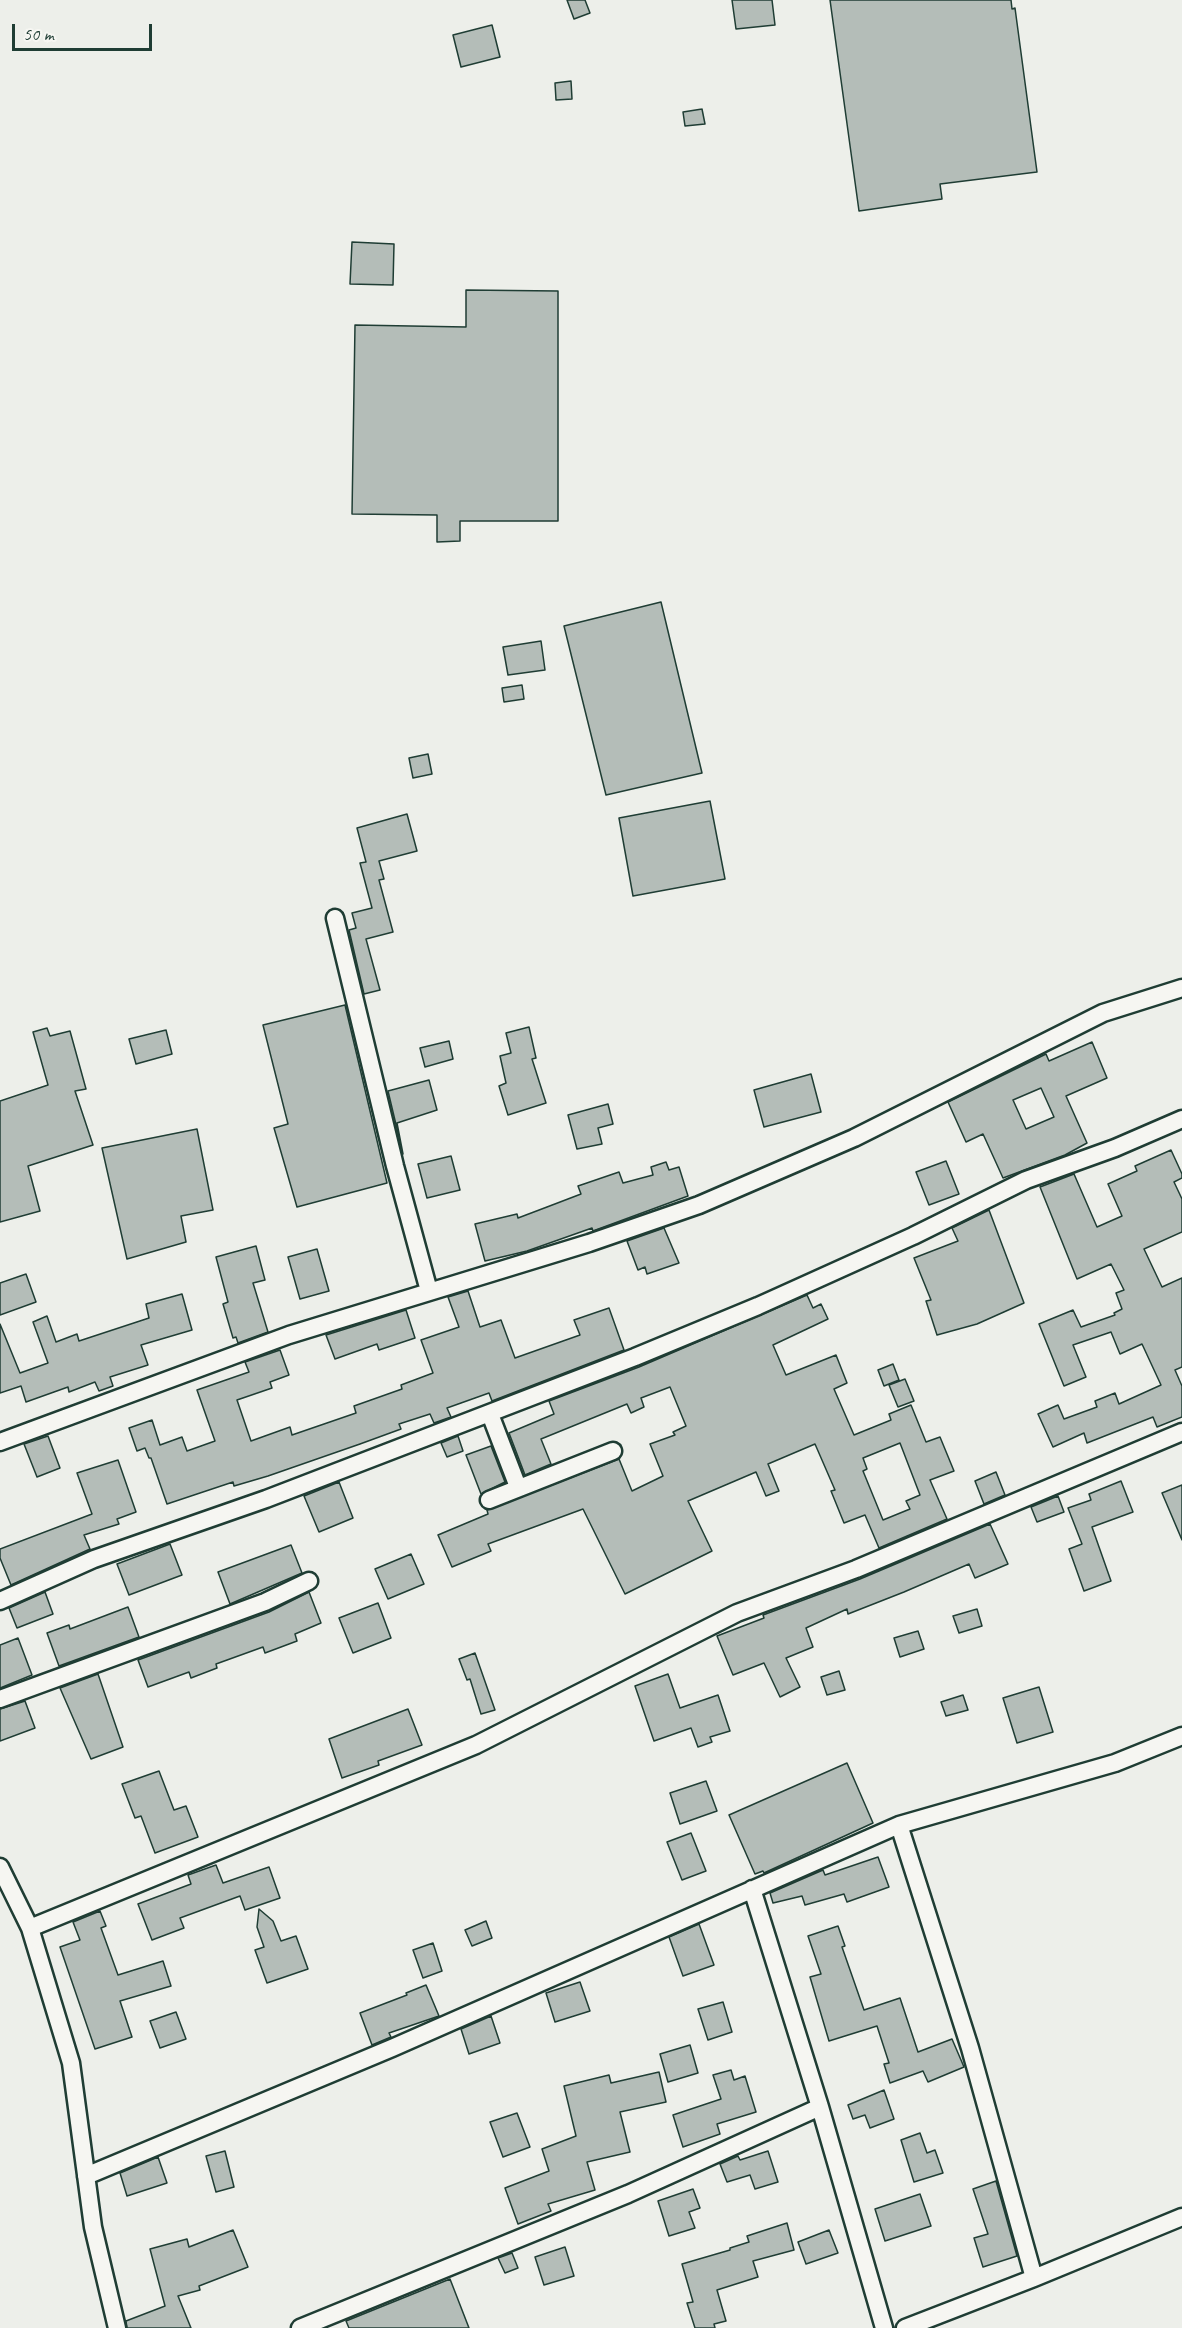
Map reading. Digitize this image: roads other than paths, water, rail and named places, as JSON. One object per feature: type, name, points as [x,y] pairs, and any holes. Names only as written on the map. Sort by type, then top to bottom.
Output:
[{"type":"street","points":[[335,918],[394,1166],[429,1291]]},
{"type":"street","points":[[0,1442],[289,1335],[589,1243],[761,1180],[915,1108],[1103,1013],[1182,988]]},
{"type":"street","points":[[0,1601],[94,1560],[266,1499],[490,1414],[758,1306],[913,1236],[1026,1180],[1115,1148],[1182,1119]]},
{"type":"street","points":[[490,1414],[518,1487]]},
{"type":"street","points":[[30,1928],[476,1745],[737,1613],[856,1569],[1182,1432]]},
{"type":"street","points":[[489,1500],[613,1451]]},
{"type":"street","points":[[0,1699],[265,1602],[309,1581]]},
{"type":"street","points":[[86,2176],[403,2044],[899,1825],[1115,1763],[1182,1736]]},
{"type":"street","points":[[899,1825],[970,2048],[1034,2278]]},
{"type":"street","points":[[0,1867],[30,1928],[71,2062],[93,2227],[117,2328]]},
{"type":"street","points":[[752,1888],[820,2107],[884,2328]]},
{"type":"street","points":[[300,2328],[628,2193],[820,2107]]},
{"type":"street","points":[[905,2328],[1182,2217]]}]
